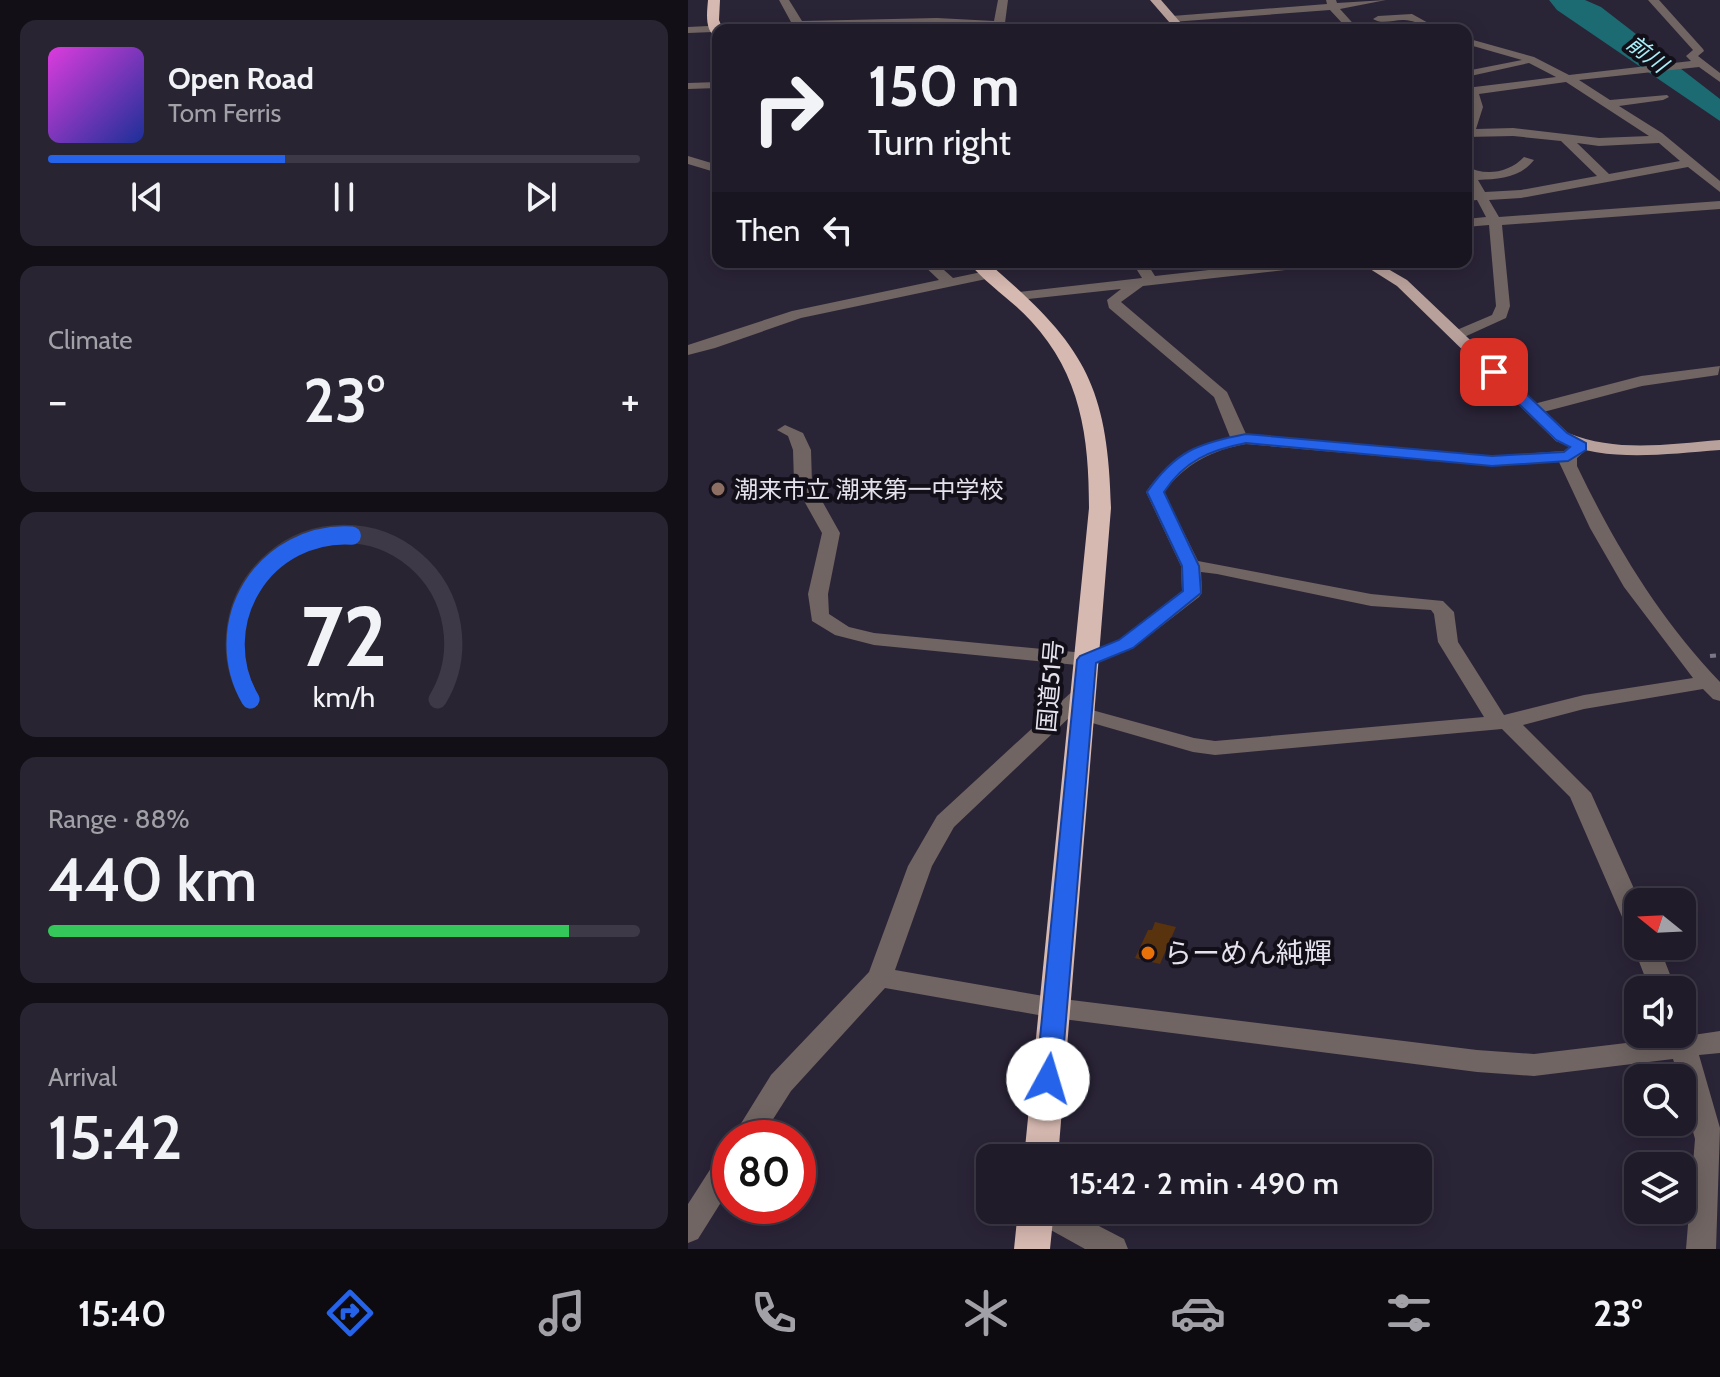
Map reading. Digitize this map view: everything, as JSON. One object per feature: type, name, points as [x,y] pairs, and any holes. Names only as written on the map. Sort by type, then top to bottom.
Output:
[{"type":"highway","points":[[714,0],[715,24]]},
{"type":"highway","name":"国道51号","points":[[984,268],[1019,296],[1073,360],[1085,385],[1099,441],[1100,508],[1042,1144]]},
{"type":"highway","points":[[1032,1249],[1036,1224]]},
{"type":"main road","points":[[1155,0],[1177,24]]},
{"type":"main road","points":[[1376,268],[1402,283],[1574,451],[1720,445]]},
{"type":"street","points":[[784,0],[792,9],[797,23]]},
{"type":"street","points":[[993,24],[1003,0]]},
{"type":"street","points":[[1172,19],[1381,0]]},
{"type":"street","points":[[1653,0],[1704,51],[1691,56],[1720,79]]},
{"type":"street","points":[[1332,4],[1349,24]]},
{"type":"street","points":[[1378,19],[1412,17],[1425,24]]},
{"type":"street","points":[[789,24],[919,21],[963,24]]},
{"type":"street","points":[[688,30],[712,31]]},
{"type":"street","points":[[1472,43],[1536,61],[1569,79],[1662,139],[1720,188]]},
{"type":"street","points":[[1472,73],[1536,61]]},
{"type":"street","points":[[1472,91],[1700,64]]},
{"type":"street","points":[[688,86],[712,85]]},
{"type":"street","points":[[1472,97],[1477,107],[1472,120]]},
{"type":"street","points":[[1609,104],[1663,97]]},
{"type":"street","points":[[1472,133],[1513,132],[1599,142],[1662,139]]},
{"type":"street","points":[[1565,138],[1606,178]]},
{"type":"street","points":[[1472,173],[1510,173],[1522,169],[1528,160]]},
{"type":"street","points":[[1472,197],[1521,194],[1690,163]]},
{"type":"street","points":[[1457,335],[1498,318],[1503,306],[1495,221],[1472,179]]},
{"type":"street","points":[[1472,223],[1599,216],[1720,205]]},
{"type":"street","points":[[934,268],[948,281]]},
{"type":"street","points":[[688,350],[797,314],[948,281],[984,268]]},
{"type":"street","points":[[1141,268],[1146,282]]},
{"type":"street","points":[[1019,296],[1268,268]]},
{"type":"street","points":[[1146,282],[1114,300],[1114,305],[1221,395],[1240,439]]},
{"type":"street","points":[[1532,410],[1641,381],[1719,371]]},
{"type":"street","points":[[785,430],[795,433],[802,450],[803,483],[831,533],[818,594],[819,617],[842,631],[874,639],[1087,660],[1126,644],[1192,593],[1191,566],[1155,492],[1168,473],[1186,457],[1216,444],[1240,439],[1492,461],[1574,451],[1568,466],[1604,542],[1644,606],[1714,688]]},
{"type":"street","points":[[1191,566],[1217,568],[1371,600],[1436,605],[1444,612],[1448,642],[1502,722],[1580,793],[1624,894]]},
{"type":"street","points":[[757,1120],[781,1083],[880,977],[920,866],[945,822],[1083,702],[1193,745],[1215,748],[1502,722],[1584,702],[1714,688]]},
{"type":"street","points":[[880,977],[1055,1008],[1462,1059],[1534,1065],[1635,1048]]},
{"type":"street","points":[[1696,1041],[1720,1042]]},
{"type":"street","points":[[1685,1048],[1709,1139],[1701,1249]]},
{"type":"street","points":[[688,1230],[712,1192]]},
{"type":"street","points":[[1065,1224],[1113,1249]]},
{"type":"water","name":"前川","points":[[1549,0],[1585,0],[1601,7],[1720,99],[1720,121],[1557,10]]},
{"type":"building","points":[[1155,922],[1176,927],[1160,964],[1135,958]]},
{"type":"place","name":"潮来市立 潮来第一中学校","points":[[718,489]]},
{"type":"place","name":"らーめん純輝","points":[[1148,953]]},
{"type":"route","points":[[1048,1079],[1087,660],[1126,644],[1192,593],[1191,566],[1167,523],[1155,492],[1168,473],[1186,457],[1233,440],[1492,461],[1568,456],[1580,446],[1562,437],[1494,372]]}]
